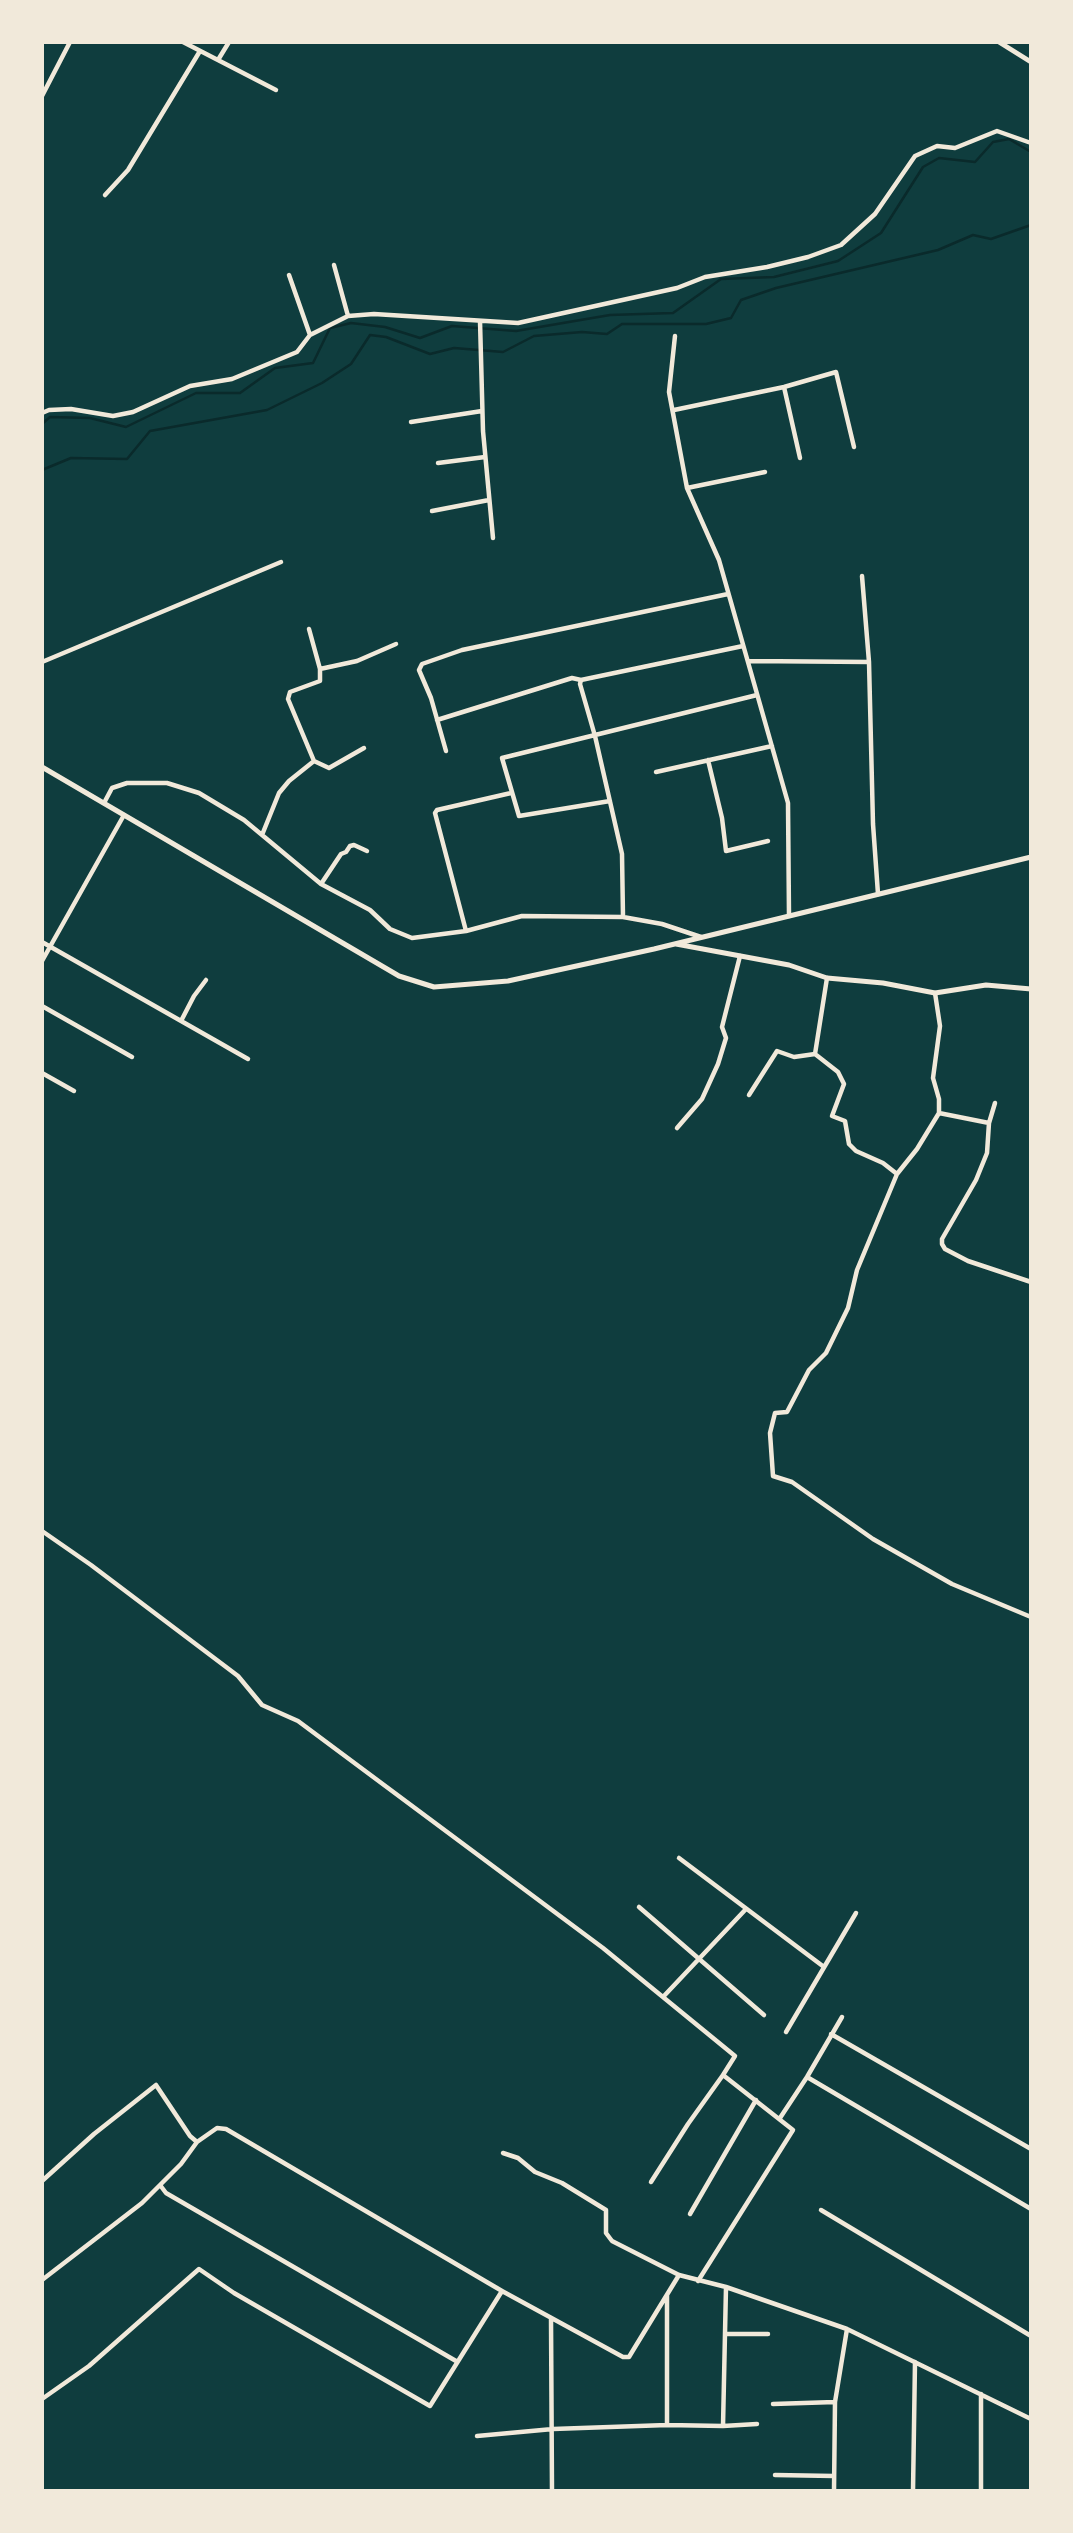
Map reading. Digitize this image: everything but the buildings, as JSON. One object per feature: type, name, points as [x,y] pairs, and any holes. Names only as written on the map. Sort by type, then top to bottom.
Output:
[{"type":"street","points":[[42,96],[70,42]]},
{"type":"street","points":[[183,42],[276,90]]},
{"type":"street","points":[[218,60],[229,42]]},
{"type":"street","points":[[999,42],[1031,62]]},
{"type":"street","points":[[105,195],[128,170],[201,51]]},
{"type":"street","points":[[42,413],[48,410],[71,409],[113,416],[133,412],[190,386],[232,379],[297,352],[310,335],[348,316],[374,314],[518,323],[677,288],[705,277],[808,257],[841,245],[875,214],[915,156],[937,146],[955,148],[997,131],[1031,143]]},
{"type":"street","points":[[334,265],[348,316]]},
{"type":"street","points":[[289,275],[310,335]]},
{"type":"street","points":[[480,321],[482,411],[493,538]]},
{"type":"street","points":[[675,336],[669,393],[687,488],[719,560],[788,803],[789,916]]},
{"type":"street","points":[[674,411],[784,387],[836,372],[854,447]]},
{"type":"street","points":[[784,387],[800,458]]},
{"type":"street","points":[[411,422],[482,411]]},
{"type":"street","points":[[438,463],[485,457]]},
{"type":"street","points":[[687,488],[765,472]]},
{"type":"street","points":[[432,511],[489,500]]},
{"type":"street","points":[[42,662],[281,562]]},
{"type":"street","points":[[862,576],[869,662],[873,824],[878,894]]},
{"type":"street","points":[[446,751],[419,670],[422,664],[462,650],[728,594]]},
{"type":"street","points":[[309,629],[320,669],[319,682],[288,695],[314,761],[329,768],[364,748]]},
{"type":"street","points":[[320,669],[357,661],[396,644]]},
{"type":"street","points":[[437,720],[572,678],[582,680],[743,646]]},
{"type":"street","points":[[748,661],[869,662]]},
{"type":"street","points":[[582,680],[580,684],[622,854],[623,917]]},
{"type":"street","points":[[610,802],[519,816],[502,761],[504,757],[757,695]]},
{"type":"street","points":[[656,772],[772,746]]},
{"type":"street","points":[[708,760],[722,818],[726,851],[768,841]]},
{"type":"street","points":[[262,835],[279,793],[289,781],[314,761]]},
{"type":"street","points":[[42,767],[399,976],[434,987],[508,981],[675,944],[1031,857]]},
{"type":"street","points":[[104,803],[111,788],[127,783],[167,783],[199,793],[244,820],[321,884],[370,910],[390,929],[412,938],[466,931],[522,916],[623,917],[662,923],[702,937]]},
{"type":"street","points":[[466,931],[435,813],[437,810],[511,793]]},
{"type":"street","points":[[42,961],[124,815]]},
{"type":"street","points":[[321,884],[341,854],[350,846],[354,845],[366,851]]},
{"type":"street","points":[[42,942],[248,1059]]},
{"type":"street","points":[[675,944],[789,965],[827,978],[883,983],[934,993],[986,985],[1031,989]]},
{"type":"street","points":[[677,1128],[702,1099],[718,1064],[726,1038],[722,1027],[740,956]]},
{"type":"street","points":[[815,1054],[827,978]]},
{"type":"street","points":[[181,1021],[206,980]]},
{"type":"street","points":[[934,993],[940,1026],[933,1078],[939,1099],[939,1113],[917,1149],[897,1174],[857,1270],[848,1308],[826,1353],[809,1370],[787,1412],[775,1413],[770,1433],[774,1476],[792,1482],[873,1539],[951,1584],[1031,1617]]},
{"type":"street","points":[[42,1006],[132,1057]]},
{"type":"street","points":[[749,1095],[777,1051],[794,1057],[815,1054],[838,1072],[844,1084],[832,1116],[846,1123],[849,1144],[856,1151],[883,1163],[897,1174]]},
{"type":"street","points":[[42,1073],[74,1091]]},
{"type":"street","points":[[995,1103],[989,1123],[987,1153],[976,1180],[942,1239],[942,1244],[945,1249],[968,1261],[1031,1282]]},
{"type":"street","points":[[939,1113],[989,1123]]},
{"type":"street","points":[[42,1531],[237,1676],[262,1705],[309,1728],[592,1939],[735,2056],[651,2182]]},
{"type":"street","points":[[679,1858],[824,1967]]},
{"type":"street","points":[[639,1907],[764,2015]]},
{"type":"street","points":[[663,1997],[747,1909]]},
{"type":"street","points":[[786,2032],[856,1913]]},
{"type":"street","points":[[780,2118],[842,2017]]},
{"type":"street","points":[[831,2034],[1031,2149]]},
{"type":"street","points":[[698,2281],[793,2130],[723,2075]]},
{"type":"street","points":[[807,2077],[1031,2208]]},
{"type":"street","points":[[42,2181],[94,2134],[156,2085],[190,2136],[197,2142]]},
{"type":"street","points":[[690,2214],[756,2099]]},
{"type":"street","points":[[42,2280],[142,2203],[181,2164],[197,2142],[217,2128],[226,2129],[502,2291],[624,2357],[629,2357],[679,2275]]},
{"type":"street","points":[[503,2153],[517,2158],[535,2172],[562,2183],[598,2204],[606,2210],[606,2233],[612,2241],[679,2275],[726,2287],[847,2329],[1031,2419]]},
{"type":"street","points":[[160,2185],[166,2193],[456,2361]]},
{"type":"street","points":[[821,2210],[1031,2336]]},
{"type":"street","points":[[42,2399],[89,2366],[199,2269],[234,2293],[430,2406],[502,2291]]},
{"type":"street","points":[[723,2426],[726,2287]]},
{"type":"street","points":[[667,2294],[667,2425]]},
{"type":"street","points":[[551,2317],[552,2491]]},
{"type":"street","points":[[835,2491],[835,2402],[847,2329]]},
{"type":"street","points":[[725,2334],[768,2334]]},
{"type":"street","points":[[913,2491],[915,2361]]},
{"type":"street","points":[[981,2394],[981,2491]]},
{"type":"street","points":[[773,2404],[835,2402]]},
{"type":"street","points":[[477,2436],[553,2428],[757,2424]]},
{"type":"street","points":[[775,2475],[834,2476]]},
{"type":"waterway","points":[[42,424],[50,417],[90,418],[126,427],[196,393],[240,393],[275,368],[313,363],[330,328],[351,323],[385,327],[420,338],[452,326],[516,331],[610,315],[673,313],[721,279],[774,277],[838,261],[881,233],[923,167],[939,158],[975,162],[993,142],[1009,139],[1031,152]]},
{"type":"waterway","points":[[42,470],[71,458],[127,459],[150,431],[267,410],[322,383],[351,364],[370,335],[386,337],[430,354],[454,348],[503,352],[534,336],[582,332],[607,334],[622,324],[706,324],[731,318],[741,300],[776,288],[938,250],[973,235],[991,239],[1031,225]]}]
